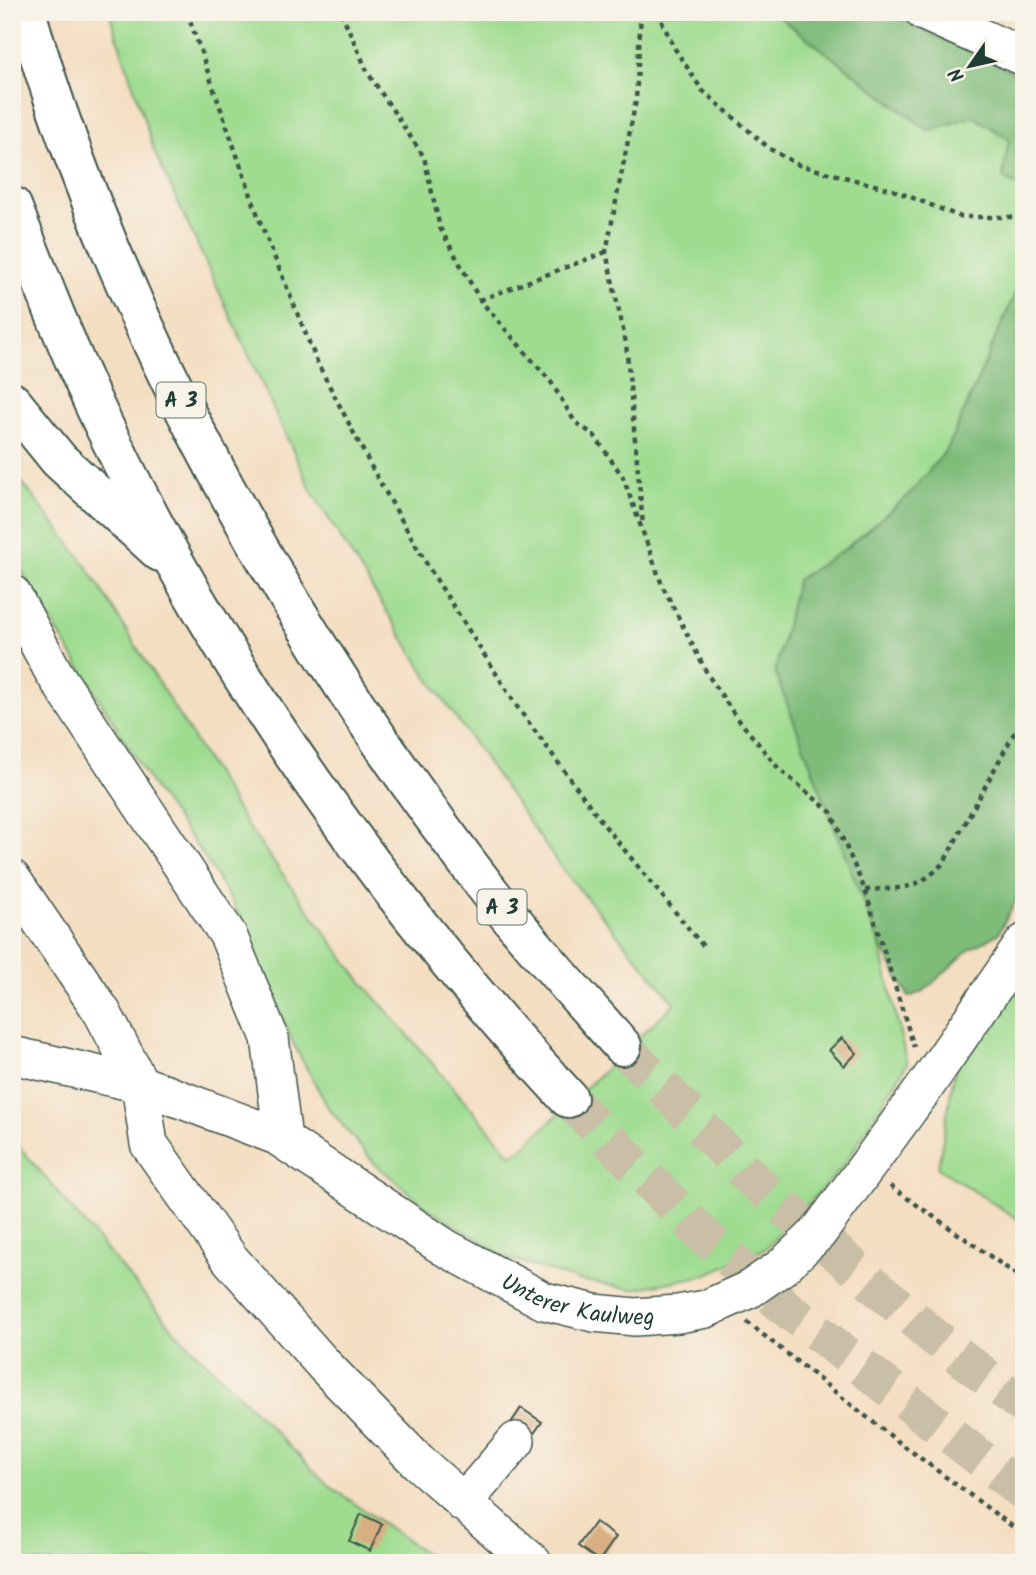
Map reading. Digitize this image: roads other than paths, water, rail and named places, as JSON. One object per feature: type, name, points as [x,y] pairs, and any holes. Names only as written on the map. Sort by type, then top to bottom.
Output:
[{"type":"highway","name":"A 3","points":[[26,12],[65,130],[133,296],[194,425],[271,566],[350,695],[429,811],[494,897],[622,1046]]},
{"type":"highway","points":[[12,206],[105,427],[180,570],[273,724],[392,893],[506,1031],[568,1098]]},
{"type":"highway","points":[[12,402],[59,460],[180,570]]},
{"type":"street","points":[[924,12],[1024,57]]},
{"type":"street","points":[[12,594],[54,673],[228,934],[270,1038],[283,1139]]},
{"type":"street","points":[[12,879],[102,1012],[140,1084],[149,1144],[230,1259],[325,1366],[418,1462],[533,1563]]},
{"type":"street","name":"Unterer Kaulweg","points":[[12,1055],[140,1084],[283,1139],[444,1247],[544,1301],[594,1313],[635,1317],[706,1309],[722,1303],[750,1289],[782,1267],[818,1233],[925,1087],[1024,943]]},
{"type":"street","points":[[463,1503],[516,1441]]},
{"type":"tunnel","points":[[622,1046],[757,1184],[933,1336],[1024,1406]]},
{"type":"tunnel","points":[[568,1098],[704,1236],[787,1309],[1024,1492]]}]
